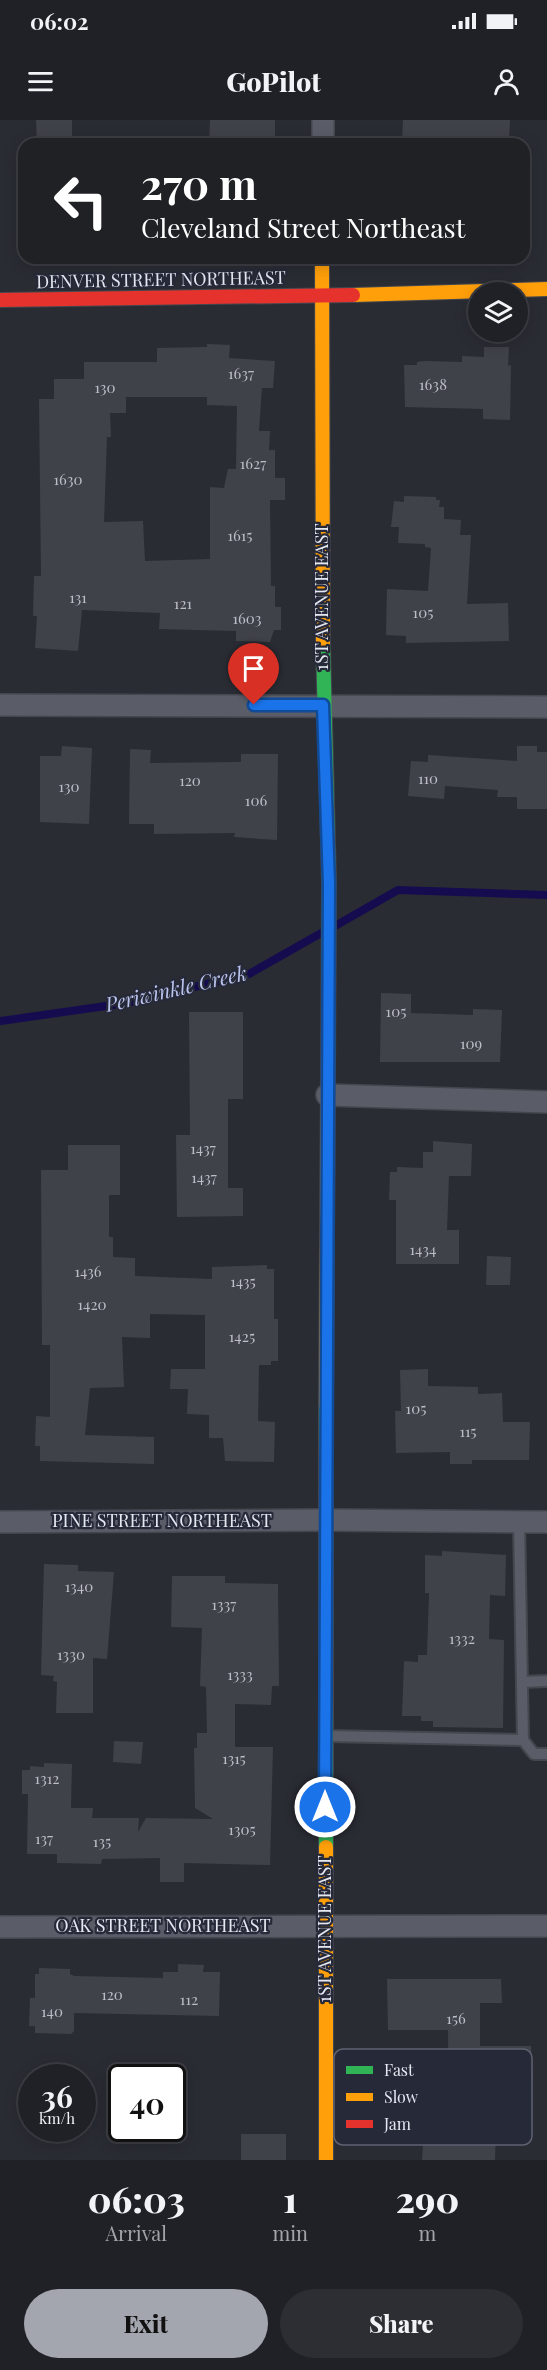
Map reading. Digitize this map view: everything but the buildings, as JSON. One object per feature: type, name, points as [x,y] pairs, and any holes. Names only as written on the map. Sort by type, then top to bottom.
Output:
[{"type":"street","points":[[323,120],[323,138]]},
{"type":"street","name":"1ST AVENUE EAST","points":[[322,264],[323,705],[329,884],[325,1520],[326,2160]]},
{"type":"street","name":"DENVER STREET NORTHEAST","points":[[0,300],[322,296],[547,289]]},
{"type":"street","points":[[0,705],[547,707]]},
{"type":"street","points":[[327,1095],[547,1102]]},
{"type":"street","name":"PINE STREET NORTHEAST","points":[[0,1522],[325,1520],[547,1522]]},
{"type":"street","name":"OAK STREET NORTHEAST","points":[[0,1927],[547,1926]]},
{"type":"lane","points":[[519,1521],[523,1740],[534,1754],[547,1754]]},
{"type":"lane","points":[[523,1682],[547,1681]]},
{"type":"lane","points":[[325,1736],[523,1740]]},
{"type":"waterway","name":"Periwinkle Creek","points":[[335,926],[398,890],[547,895]]},
{"type":"waterway","name":"Periwinkle Creek","points":[[1,1021],[127,1003],[249,974],[323,932]]},
{"type":"traffic: fast","points":[[323,644],[329,884],[328,1076]]},
{"type":"traffic: fast","points":[[326,1405],[326,1847]]},
{"type":"traffic: slow","points":[[322,264],[323,644]]},
{"type":"traffic: slow","points":[[353,295],[547,289]]},
{"type":"traffic: slow","points":[[326,1405],[328,1076]]},
{"type":"traffic: slow","points":[[326,1847],[326,2160]]},
{"type":"traffic: jam","points":[[0,300],[353,295]]},
{"type":"route","points":[[254,705],[323,705],[329,884],[325,1807]]}]
